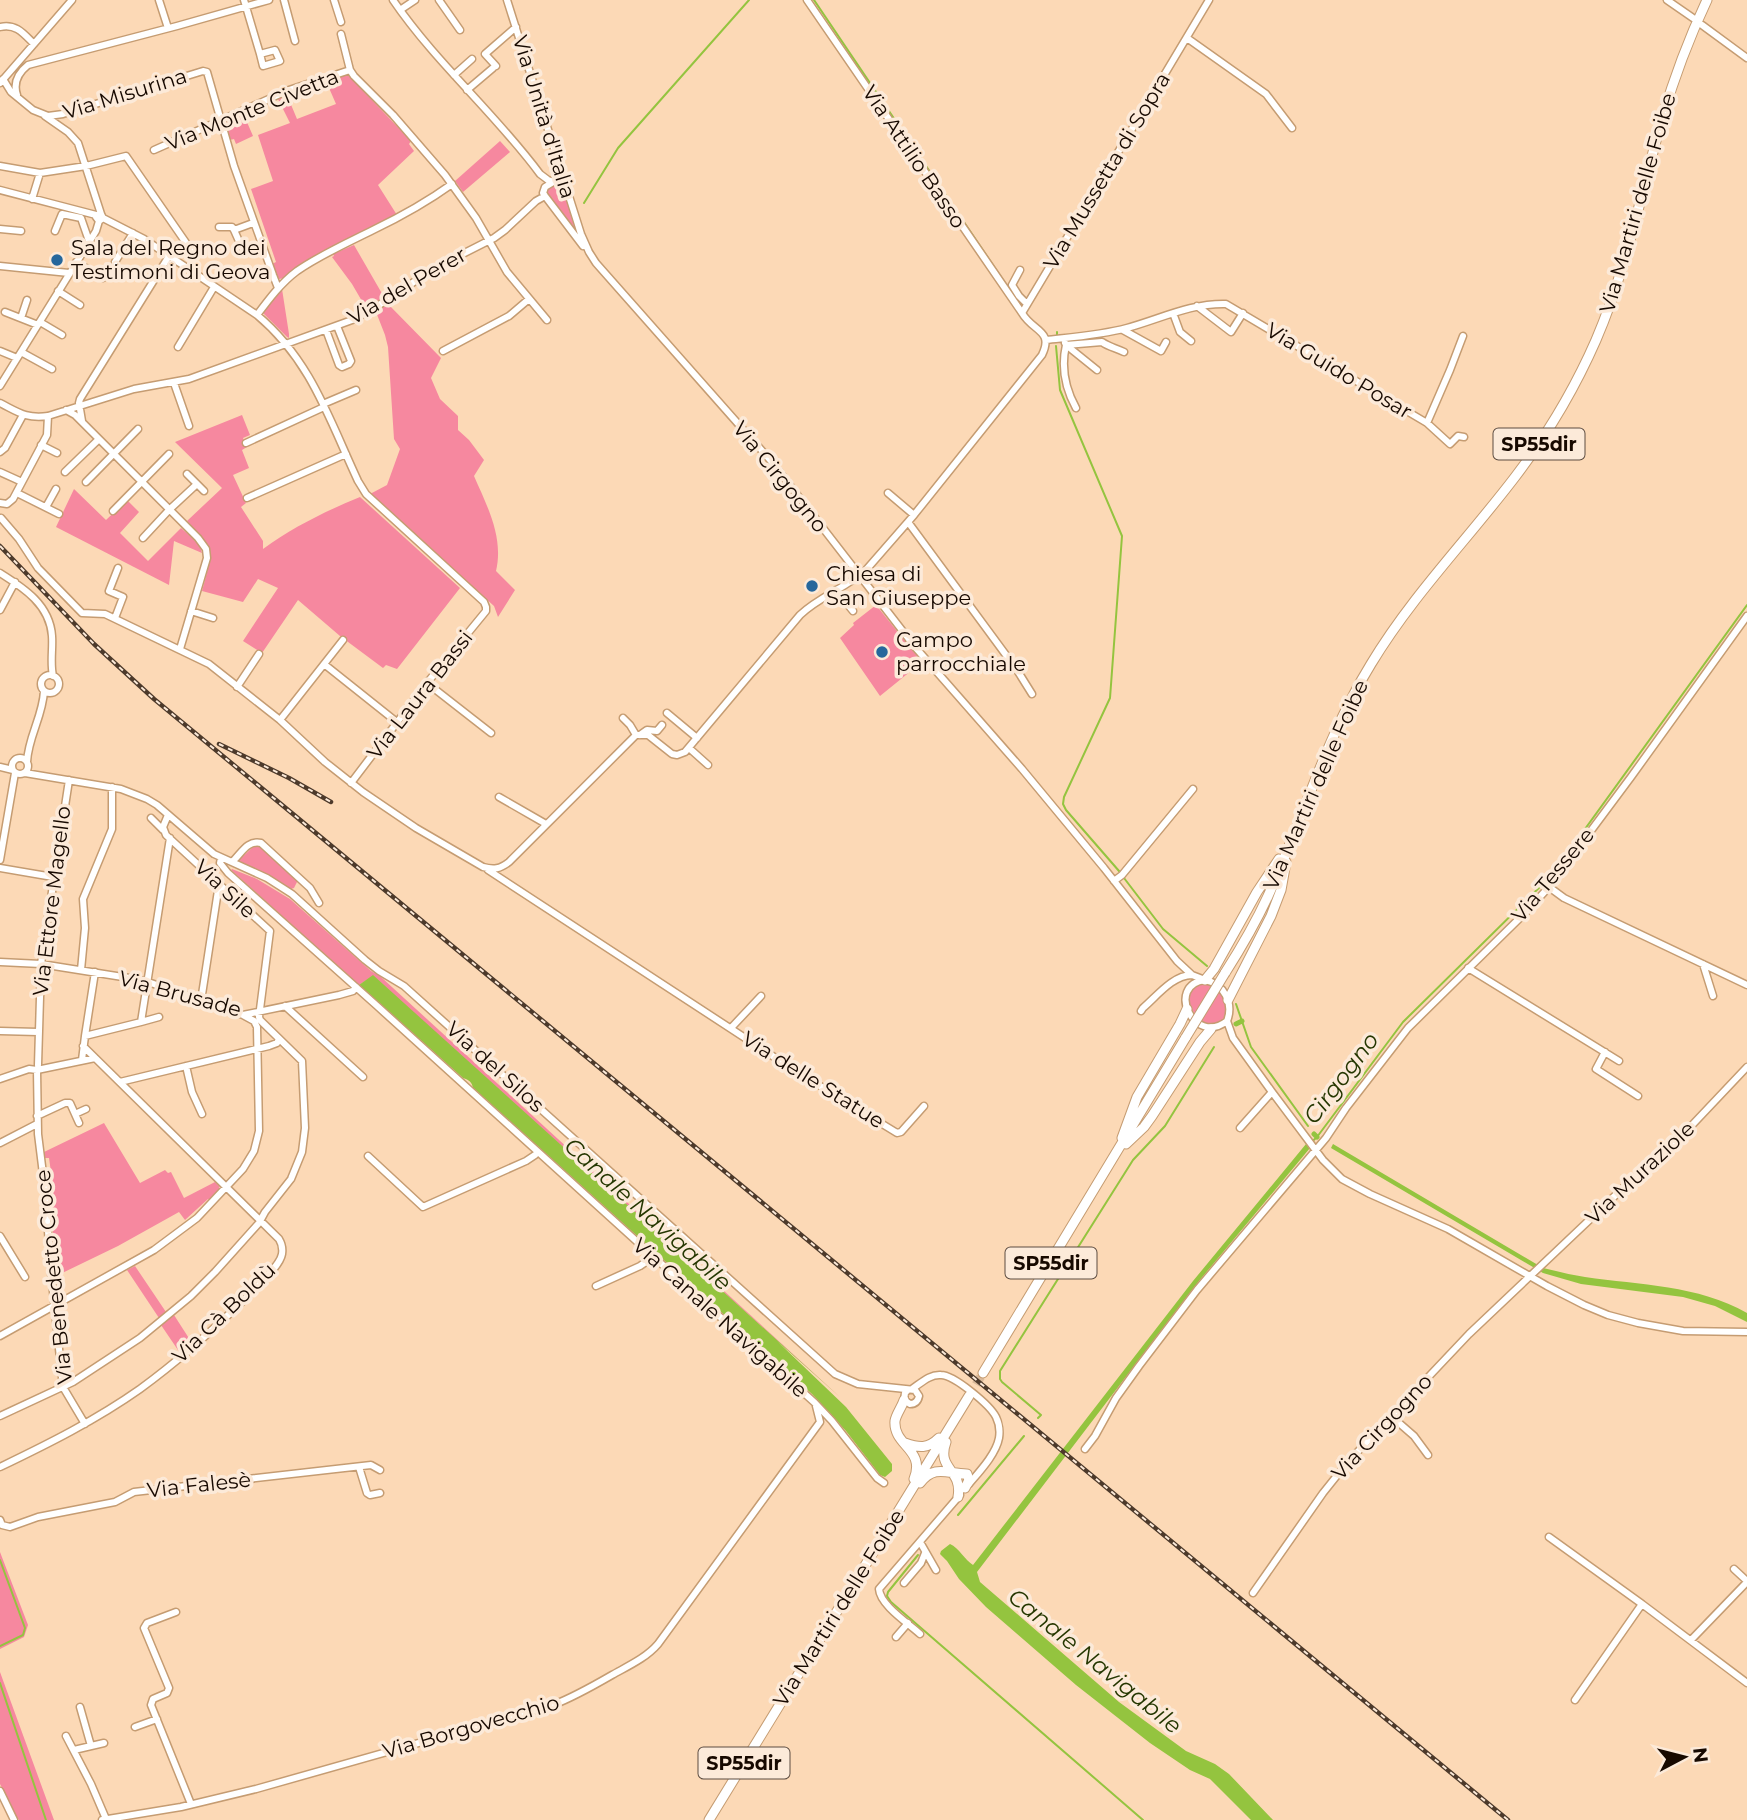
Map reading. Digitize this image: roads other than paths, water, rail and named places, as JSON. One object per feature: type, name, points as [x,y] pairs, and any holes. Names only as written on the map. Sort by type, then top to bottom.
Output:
[{"type":"highway","name":"Via Martiri delle Foibe","points":[[983,1373],[1260,912],[1336,730],[1385,641],[1422,590],[1516,477],[1543,438],[1578,377],[1618,285],[1662,120],[1688,43],[1707,0]]},
{"type":"highway","points":[[1205,980],[1214,969],[1262,883],[1288,846]]},
{"type":"highway","points":[[1228,1000],[1271,916],[1281,890],[1288,846]]},
{"type":"highway","points":[[1117,1152],[1131,1109],[1187,1009]]},
{"type":"highway","points":[[1117,1152],[1144,1127],[1200,1042],[1214,1029]]},
{"type":"highway","points":[[906,1500],[915,1476],[916,1458],[903,1442],[895,1423],[908,1396]]},
{"type":"highway","name":"Via Martiri delle Foibe","points":[[709,1820],[969,1396]]},
{"type":"highway","points":[[903,1442],[920,1447],[930,1446],[953,1424]]},
{"type":"highway","points":[[953,1424],[943,1457],[959,1483],[958,1497]]},
{"type":"highway","points":[[906,1500],[925,1476],[939,1471],[967,1474],[969,1480],[965,1488]]},
{"type":"street","points":[[3,82],[19,67],[34,44],[72,0]]},
{"type":"street","points":[[159,0],[169,28]]},
{"type":"street","points":[[19,67],[169,28],[245,4],[269,0]]},
{"type":"street","points":[[284,0],[295,41]]},
{"type":"street","points":[[334,0],[341,22]]},
{"type":"street","points":[[393,0],[420,37],[540,174],[554,182]]},
{"type":"street","points":[[400,10],[415,0]]},
{"type":"street","points":[[439,0],[460,30]]},
{"type":"street","name":"Via Unità d'Italia","points":[[507,0],[581,234]]},
{"type":"street","name":"Via Attilio Basso","points":[[807,0],[1022,313]]},
{"type":"street","name":"Via Mussetta di Sopra","points":[[1022,313],[1209,0]]},
{"type":"street","points":[[1667,0],[1693,18]]},
{"type":"street","points":[[245,4],[260,54]]},
{"type":"street","points":[[1702,25],[1747,58]]},
{"type":"street","points":[[0,27],[14,27],[34,44]]},
{"type":"street","name":"Via Unità d'Italia","points":[[467,90],[495,67],[485,54],[516,27]]},
{"type":"street","name":"Via Monte Civetta","points":[[341,34],[354,76],[452,184],[476,218],[507,272],[547,320]]},
{"type":"street","points":[[1187,38],[1266,94],[1292,128]]},
{"type":"street","points":[[454,75],[472,59]]},
{"type":"street","points":[[18,97],[15,90],[19,67]]},
{"type":"street","name":"Via Monte Civetta","points":[[154,150],[289,90],[350,70]]},
{"type":"street","name":"Via Misurina","points":[[3,82],[28,107],[43,115],[52,116],[205,71],[253,223],[278,288]]},
{"type":"street","points":[[3,82],[16,80]]},
{"type":"street","points":[[0,386],[96,231],[100,217],[78,143],[60,120],[63,114]]},
{"type":"street","points":[[43,115],[68,132]]},
{"type":"street","points":[[0,166],[40,173],[126,156],[191,250]]},
{"type":"street","points":[[32,199],[40,173]]},
{"type":"street","points":[[540,174],[545,192],[589,252]]},
{"type":"street","name":"Via del Perer","points":[[0,403],[23,415],[48,416],[134,389],[189,379],[337,326],[360,316],[435,268],[505,230],[554,182],[563,178]]},
{"type":"street","points":[[257,315],[278,288],[296,272],[395,219],[452,184]]},
{"type":"street","points":[[0,190],[100,217],[133,233],[257,315],[286,343],[304,368],[345,454],[247,498]]},
{"type":"street","points":[[55,231],[62,214],[81,218],[89,241]]},
{"type":"street","points":[[234,230],[253,223]]},
{"type":"street","points":[[219,227],[232,227],[242,248]]},
{"type":"street","points":[[0,229],[21,231]]},
{"type":"street","points":[[115,262],[133,233]]},
{"type":"street","name":"Via Cirgogno","points":[[581,234],[589,252],[614,284],[771,461],[926,660],[1013,758],[1177,961],[1192,975]]},
{"type":"street","points":[[83,423],[80,399],[169,256]]},
{"type":"street","points":[[76,262],[103,278]]},
{"type":"street","points":[[0,266],[69,273]]},
{"type":"street","name":"Via Mussetta di Sopra","points":[[1020,270],[1013,285],[1018,296],[1027,304]]},
{"type":"street","points":[[178,347],[214,287]]},
{"type":"street","points":[[58,291],[80,305]]},
{"type":"street","points":[[443,351],[509,316],[529,299]]},
{"type":"street","points":[[20,318],[27,300]]},
{"type":"street","name":"Via Guido Posar","points":[[1064,341],[1122,329],[1197,306],[1226,304],[1427,423],[1446,382],[1462,336]]},
{"type":"street","name":"Via Guido Posar","points":[[1197,306],[1231,332],[1243,313]]},
{"type":"street","points":[[5,312],[39,323],[62,335]]},
{"type":"street","points":[[622,718],[638,735],[648,736],[672,754],[681,754],[690,748],[792,624],[811,605],[859,577],[871,566],[1042,355],[1046,345],[1045,337],[1022,313]]},
{"type":"street","points":[[1173,313],[1180,332],[1191,341]]},
{"type":"street","points":[[326,330],[342,367],[351,360],[337,326]]},
{"type":"street","points":[[1122,329],[1161,351],[1166,342]]},
{"type":"street","name":"Via Guido Posar","points":[[1046,340],[1102,342],[1124,352]]},
{"type":"street","points":[[1064,341],[1097,370]]},
{"type":"street","points":[[1064,341],[1066,384],[1076,408]]},
{"type":"street","points":[[0,351],[19,355],[52,369]]},
{"type":"street","points":[[174,383],[189,426]]},
{"type":"street","points":[[246,443],[356,390]]},
{"type":"street","points":[[66,410],[75,415],[198,538],[207,552],[180,649]]},
{"type":"street","points":[[0,452],[5,448],[23,415]]},
{"type":"street","points":[[0,503],[10,502],[17,493],[47,431],[48,416]]},
{"type":"street","points":[[1427,423],[1450,444],[1458,436],[1464,437]]},
{"type":"street","points":[[86,482],[138,429]]},
{"type":"street","points":[[65,472],[98,440]]},
{"type":"street","points":[[41,445],[57,453]]},
{"type":"street","points":[[113,510],[169,454]]},
{"type":"street","name":"Via Laura Bassi","points":[[345,454],[366,494],[484,601],[486,607],[486,611],[352,783]]},
{"type":"street","points":[[0,471],[22,482]]},
{"type":"street","points":[[187,474],[204,492]]},
{"type":"street","points":[[143,538],[197,484]]},
{"type":"street","points":[[46,507],[56,489]]},
{"type":"street","points":[[17,493],[59,514]]},
{"type":"street","points":[[888,493],[914,515]]},
{"type":"street","points":[[1,518],[38,568],[82,613],[105,614],[209,664],[280,720],[325,762],[382,806],[483,867],[492,869],[503,866],[638,735],[647,730],[657,730],[662,725]]},
{"type":"street","points":[[908,522],[1032,694]]},
{"type":"street","points":[[114,618],[123,597],[108,590],[118,568]]},
{"type":"street","points":[[0,573],[39,603],[47,615],[52,636],[51,663],[59,686],[56,691],[47,692]]},
{"type":"street","points":[[0,610],[15,582]]},
{"type":"street","points":[[836,590],[853,611]]},
{"type":"street","points":[[191,611],[213,618]]},
{"type":"street","name":"Via Tessere","points":[[1085,1449],[1116,1398],[1189,1301],[1315,1151],[1408,1028],[1549,887],[1747,616]]},
{"type":"street","points":[[280,720],[343,640]]},
{"type":"street","points":[[237,687],[259,654]]},
{"type":"street","points":[[47,692],[40,684],[51,663]]},
{"type":"street","points":[[324,664],[398,723]]},
{"type":"street","points":[[45,676],[54,676]]},
{"type":"street","points":[[427,684],[491,733]]},
{"type":"street","points":[[0,860],[2,828],[15,766],[28,747],[47,692]]},
{"type":"street","points":[[667,713],[697,738]]},
{"type":"street","points":[[25,773],[28,769],[28,747]]},
{"type":"street","points":[[690,748],[708,765]]},
{"type":"street","points":[[0,767],[15,766],[24,759],[41,775]]},
{"type":"street","points":[[15,766],[21,775],[41,775],[130,791],[168,815],[221,858]]},
{"type":"street","name":"Via Ettore Magello","points":[[38,1067],[41,964],[69,780]]},
{"type":"street","points":[[81,970],[85,928],[83,899],[112,829],[113,787]]},
{"type":"street","points":[[1114,881],[1122,875],[1193,789]]},
{"type":"street","points":[[499,797],[546,824]]},
{"type":"street","points":[[163,830],[168,815]]},
{"type":"street","name":"Via Sile","points":[[151,818],[270,931],[259,1012]]},
{"type":"street","points":[[142,1022],[170,838]]},
{"type":"street","points":[[233,861],[249,844],[261,843],[303,881],[319,903]]},
{"type":"street","name":"Via del Silos","points":[[221,858],[267,878],[292,894],[365,960],[404,986],[835,1374],[855,1383],[894,1388],[908,1396]]},
{"type":"street","name":"Via Canale Navigabile","points":[[221,858],[220,863],[228,873],[815,1403],[877,1478],[884,1482]]},
{"type":"street","name":"Via delle Statue","points":[[483,867],[593,941],[897,1133],[901,1132],[923,1106]]},
{"type":"street","points":[[0,868],[53,877]]},
{"type":"street","points":[[292,894],[303,881]]},
{"type":"street","points":[[201,1001],[219,884]]},
{"type":"street","points":[[1549,887],[1564,898],[1747,985]]},
{"type":"street","name":"Via Cirgogno","points":[[1177,961],[1184,975],[1185,993]]},
{"type":"street","name":"Via Brusade","points":[[0,962],[41,964],[148,982],[243,1014],[347,993],[356,987]]},
{"type":"street","points":[[1703,964],[1713,996]]},
{"type":"street","points":[[1468,968],[1619,1061]]},
{"type":"street","points":[[82,1060],[95,972]]},
{"type":"street","points":[[1141,1011],[1184,975]]},
{"type":"street","name":"Via Cirgogno","points":[[1184,975],[1205,980]]},
{"type":"street","points":[[1233,1038],[1227,1021],[1230,1007],[1222,989],[1205,980],[1192,984],[1185,993],[1187,1009],[1198,1024],[1233,1038],[1315,1151],[1349,1183],[1448,1228],[1584,1305],[1608,1315],[1683,1331],[1746,1332]]},
{"type":"street","name":"Via delle Statue","points":[[731,1028],[761,996]]},
{"type":"street","points":[[285,1006],[363,1077]]},
{"type":"street","points":[[0,1416],[85,1376],[171,1313],[215,1272],[291,1179],[304,1140],[303,1063],[259,1018],[259,1012]]},
{"type":"street","points":[[0,1336],[128,1266],[164,1243],[197,1218],[247,1163],[258,1140],[257,1029],[254,1021],[243,1014]]},
{"type":"street","points":[[85,1036],[159,1017]]},
{"type":"street","points":[[1214,1029],[1227,1021]]},
{"type":"street","points":[[257,1029],[267,1027]]},
{"type":"street","points":[[0,1031],[38,1032]]},
{"type":"street","points":[[120,1082],[274,1045],[279,1039]]},
{"type":"street","name":"Via Cà Boldù","points":[[0,1467],[85,1424],[140,1389],[195,1346],[257,1287],[279,1262],[282,1253],[281,1242],[260,1220],[83,1046]]},
{"type":"street","points":[[1605,1052],[1596,1069],[1638,1096]]},
{"type":"street","points":[[0,1079],[42,1064],[49,1067],[94,1058]]},
{"type":"street","points":[[186,1066],[192,1092],[202,1114]]},
{"type":"street","name":"Via Benedetto Croce","points":[[38,1067],[37,1124],[63,1387],[85,1424]]},
{"type":"street","name":"Via Muraziole","points":[[1533,1275],[1640,1172],[1677,1141],[1747,1067]]},
{"type":"street","points":[[1240,1128],[1272,1092]]},
{"type":"street","points":[[37,1116],[70,1103],[79,1123]]},
{"type":"street","points":[[75,1114],[86,1109]]},
{"type":"street","points":[[0,1143],[37,1124]]},
{"type":"street","name":"Via Canale Navigabile","points":[[510,1127],[535,1155],[548,1161]]},
{"type":"street","points":[[368,1156],[423,1206],[535,1155]]},
{"type":"street","points":[[0,1236],[25,1277]]},
{"type":"street","points":[[596,1286],[653,1257]]},
{"type":"street","name":"Via Cirgogno","points":[[1253,1593],[1333,1478],[1469,1334],[1533,1275]]},
{"type":"street","points":[[920,1634],[883,1601],[879,1589],[982,1466],[996,1447],[1000,1432],[996,1417],[984,1404],[946,1375],[934,1375],[925,1380],[908,1396],[916,1402],[925,1380]]},
{"type":"street","points":[[815,1403],[820,1422],[831,1420]]},
{"type":"street","points":[[1391,1416],[1414,1436],[1428,1455]]},
{"type":"street","name":"Via Borgovecchio","points":[[66,1735],[104,1820],[191,1804],[273,1784],[553,1705],[578,1694],[648,1654],[667,1633],[820,1422]]},
{"type":"street","points":[[377,1459],[372,1465],[380,1470]]},
{"type":"street","name":"Via Falesè","points":[[1,1524],[10,1527],[38,1517],[115,1502],[134,1492],[372,1465]]},
{"type":"street","points":[[958,1497],[967,1474],[982,1466]]},
{"type":"street","points":[[359,1467],[367,1493],[380,1493]]},
{"type":"street","points":[[1549,1537],[1747,1683]]},
{"type":"street","points":[[920,1542],[936,1570]]},
{"type":"street","points":[[904,1583],[925,1553]]},
{"type":"street","points":[[1691,1640],[1747,1581],[1734,1569]]},
{"type":"street","points":[[1575,1700],[1642,1604]]},
{"type":"street","points":[[176,1612],[147,1623],[144,1628],[169,1688],[167,1693],[151,1701],[151,1705],[191,1804]]},
{"type":"street","points":[[896,1637],[908,1623]]},
{"type":"street","points":[[80,1707],[91,1746]]},
{"type":"street","points":[[135,1727],[156,1719]]},
{"type":"street","points":[[75,1750],[104,1743]]},
{"type":"street","points":[[0,1791],[14,1820]]},
{"type":"waterway","points":[[584,203],[618,148],[749,0]]},
{"type":"waterway","points":[[814,0],[1007,286]]},
{"type":"waterway","points":[[1056,346],[1060,390],[1122,536],[1110,698],[1063,804],[1119,871]]},
{"type":"waterway","name":"Cirgogno","points":[[1306,1147],[1317,1137],[1403,1022],[1551,876],[1747,605]]},
{"type":"waterway","points":[[1124,878],[1163,929],[1207,966]]},
{"type":"waterway","points":[[1236,1004],[1251,1047],[1308,1126]]},
{"type":"waterway","points":[[1236,1024],[1242,1021]]},
{"type":"waterway","points":[[1038,1418],[1041,1415],[1002,1382],[1000,1371],[1133,1160],[1165,1126],[1214,1047]]},
{"type":"waterway","name":"Cirgogno","points":[[1314,1134],[1317,1137]]},
{"type":"waterway","points":[[958,1515],[1024,1436]]},
{"type":"waterway","points":[[918,1555],[888,1592],[887,1596],[891,1602],[1143,1820]]},
{"type":"waterway","points":[[0,1560],[25,1628],[23,1635],[0,1646]]},
{"type":"waterway","points":[[0,1683],[46,1820]]},
{"type":"tunnel","points":[[969,1396],[983,1373]]},
{"type":"railway","points":[[0,546],[94,644],[154,699],[1508,1820]]},
{"type":"railway","points":[[219,744],[331,802]]},
{"type":"place","name":"Sala del Regno dei Testimoni di Geova","points":[[57,260]]},
{"type":"place","name":"Chiesa di San Giuseppe","points":[[812,586]]},
{"type":"place","name":"Campo parrocchiale","points":[[882,652]]},
{"type":"water label","name":"Canale Navigabile","points":[[648,1214]]},
{"type":"water label","name":"Canale Navigabile","points":[[1095,1661]]}]
